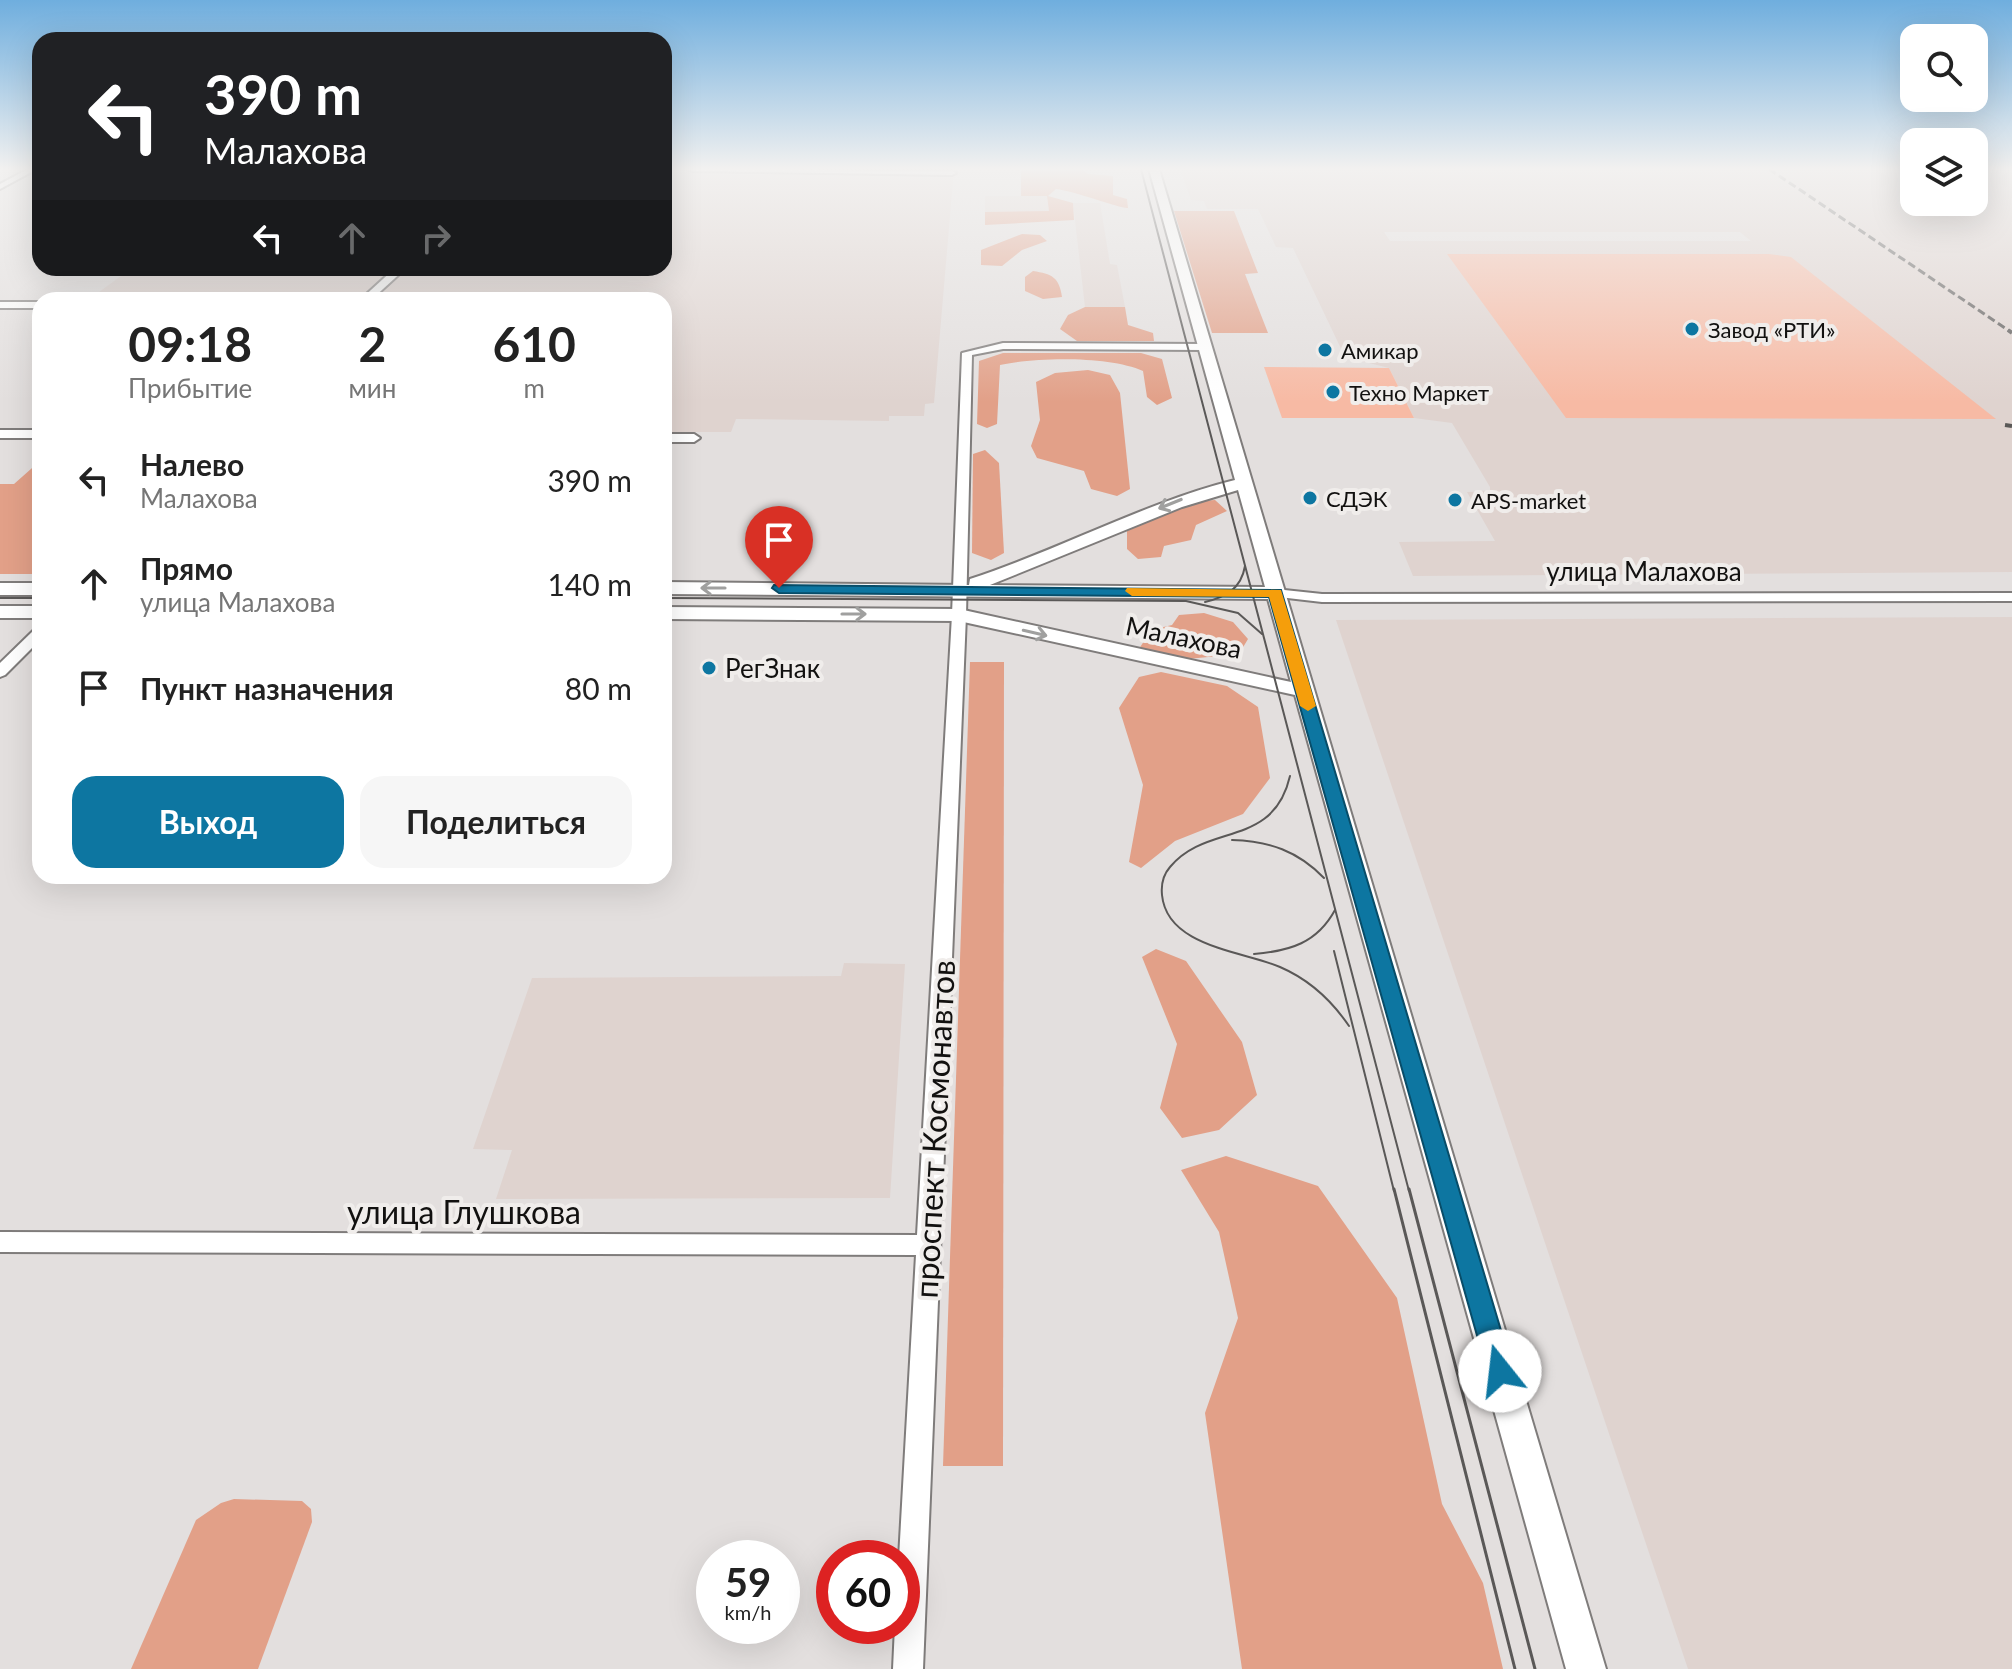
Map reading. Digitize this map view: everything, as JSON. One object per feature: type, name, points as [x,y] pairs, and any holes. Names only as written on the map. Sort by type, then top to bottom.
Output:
[{"type":"main road","points":[[1176,247],[1586,1669]]},
{"type":"main road","points":[[672,588],[959,589],[1025,568],[1196,494],[1244,483]]},
{"type":"main road","points":[[0,589],[32,589]]},
{"type":"main road","name":"Малахова","points":[[959,589],[1275,593]]},
{"type":"main road","points":[[0,612],[32,612]]},
{"type":"main road","points":[[672,613],[959,615]]},
{"type":"main road","name":"Малахова","points":[[959,615],[1304,691]]},
{"type":"street","points":[[374,292],[392,276]]},
{"type":"street","points":[[0,305],[32,305]]},
{"type":"street","name":"проспект Космонавтов","points":[[908,1669],[959,615],[967,353],[1003,346],[1205,347]]},
{"type":"street","points":[[0,434],[32,434]]},
{"type":"street","points":[[672,438],[694,438]]},
{"type":"street","name":"улица Малахова","points":[[1275,593],[1322,598],[2012,597]]},
{"type":"street","points":[[0,672],[32,640]]},
{"type":"street","name":"улица Глушкова","points":[[0,1242],[928,1245]]},
{"type":"shaded area","points":[[672,247],[947,247],[934,403],[925,404],[924,416],[889,416],[889,421],[736,419],[731,432],[672,432],[672,292],[99,292],[121,276],[672,276]]},
{"type":"shaded area","points":[[989,247],[1031,247],[1002,266],[981,265],[981,250]]},
{"type":"shaded area","points":[[1078,247],[1107,247],[1110,264],[1117,265],[1125,307],[1085,307]]},
{"type":"shaded area","points":[[1185,247],[1248,247],[1258,273],[1245,274],[1268,333],[1212,333]]},
{"type":"shaded area","points":[[1276,247],[2012,247],[2012,572],[1413,576],[1399,542],[1495,541],[1467,492],[1490,491],[1490,487],[1452,423],[1414,418],[1389,368],[1345,357],[1293,248]]},
{"type":"shaded area","points":[[1033,271],[1054,278],[1062,297],[1043,299],[1025,291],[1025,277]]},
{"type":"shaded area","points":[[1085,307],[1125,307],[1128,325],[1153,333],[1154,341],[1077,341],[1060,329],[1068,315]]},
{"type":"shaded area","points":[[1003,353],[1141,353],[1162,359],[1172,398],[1157,405],[1147,397],[1143,371],[1129,366],[1073,359],[1015,362],[1000,365],[997,424],[987,428],[977,424],[979,361]]},
{"type":"shaded area","points":[[1088,370],[1110,375],[1120,393],[1130,489],[1117,496],[1091,489],[1084,471],[1037,458],[1031,446],[1040,420],[1036,382],[1055,373]]},
{"type":"shaded area","points":[[985,450],[999,463],[1004,553],[991,560],[972,553],[973,454]]},
{"type":"shaded area","points":[[32,468],[32,574],[0,574],[0,484],[14,484]]},
{"type":"shaded area","points":[[1215,500],[1227,511],[1196,525],[1191,540],[1164,546],[1161,557],[1138,559],[1127,549],[1127,531],[1191,502]]},
{"type":"shaded area","points":[[1204,613],[1233,622],[1248,639],[1239,654],[1188,659],[1139,649],[1151,630],[1172,625],[1179,615]]},
{"type":"shaded area","points":[[2012,617],[2012,1669],[1688,1669],[1336,620]]},
{"type":"shaded area","points":[[970,662],[1004,662],[1003,1466],[943,1466]]},
{"type":"shaded area","points":[[1161,672],[1227,686],[1258,707],[1270,778],[1243,814],[1175,841],[1141,868],[1129,862],[1143,785],[1119,708],[1139,677]]},
{"type":"shaded area","points":[[1156,949],[1186,961],[1242,1042],[1257,1095],[1219,1130],[1182,1138],[1160,1108],[1177,1044],[1142,957]]},
{"type":"shaded area","points":[[844,963],[905,964],[890,1198],[496,1199],[512,1150],[473,1149],[532,978],[841,976]]},
{"type":"shaded area","points":[[1226,1156],[1318,1186],[1397,1298],[1442,1504],[1483,1583],[1503,1669],[1242,1669],[1205,1413],[1238,1318],[1219,1232],[1181,1170]]},
{"type":"shaded area","points":[[234,1499],[302,1501],[311,1509],[312,1522],[258,1669],[131,1669],[196,1520],[221,1503]]},
{"type":"building","name":"Завод «РТИ»","points":[[1447,254],[1769,254],[1791,257],[1996,419],[1566,418]]},
{"type":"building","name":"Техно Маркет","points":[[1264,367],[1389,368],[1414,418],[1282,418]]},
{"type":"tram line","points":[[1161,247],[1409,1191]]},
{"type":"tram line","points":[[1205,602],[1231,591],[1240,581],[1245,566]]},
{"type":"tram line","points":[[0,598],[32,598]]},
{"type":"tram line","points":[[672,598],[1186,601],[1238,613],[1262,634]]},
{"type":"tram line","points":[[1290,776],[1281,799],[1269,815],[1254,825],[1185,853],[1166,873],[1162,895],[1167,912],[1177,926],[1209,944],[1290,972],[1319,992],[1349,1026]]},
{"type":"tram line","points":[[1232,840],[1282,849],[1304,861],[1324,878]]},
{"type":"tram line","points":[[1254,954],[1291,947],[1311,938],[1335,910]]},
{"type":"tram line","points":[[1334,951],[1394,1191]]},
{"type":"tram line","points":[[1394,1189],[1515,1669]]},
{"type":"tram line","points":[[1409,1189],[1535,1669]]},
{"type":"railway","points":[[1885,247],[2011,332]]},
{"type":"railway","points":[[2008,330],[2012,333]]},
{"type":"railway","points":[[2005,425],[2012,426]]},
{"type":"slow traffic","points":[[1132,591],[1275,593],[1308,706]]},
{"type":"place","name":"Завод «РТИ»","points":[[1692,329]]},
{"type":"place","name":"Амикар","points":[[1325,350]]},
{"type":"place","name":"Техно Маркет","points":[[1333,392]]},
{"type":"place","name":"СДЭК","points":[[1310,498]]},
{"type":"place","name":"АPS-market","points":[[1455,500]]},
{"type":"place","name":"РегЗнак","points":[[709,668]]},
{"type":"route","points":[[779,588],[1275,593],[1500,1371]]}]
